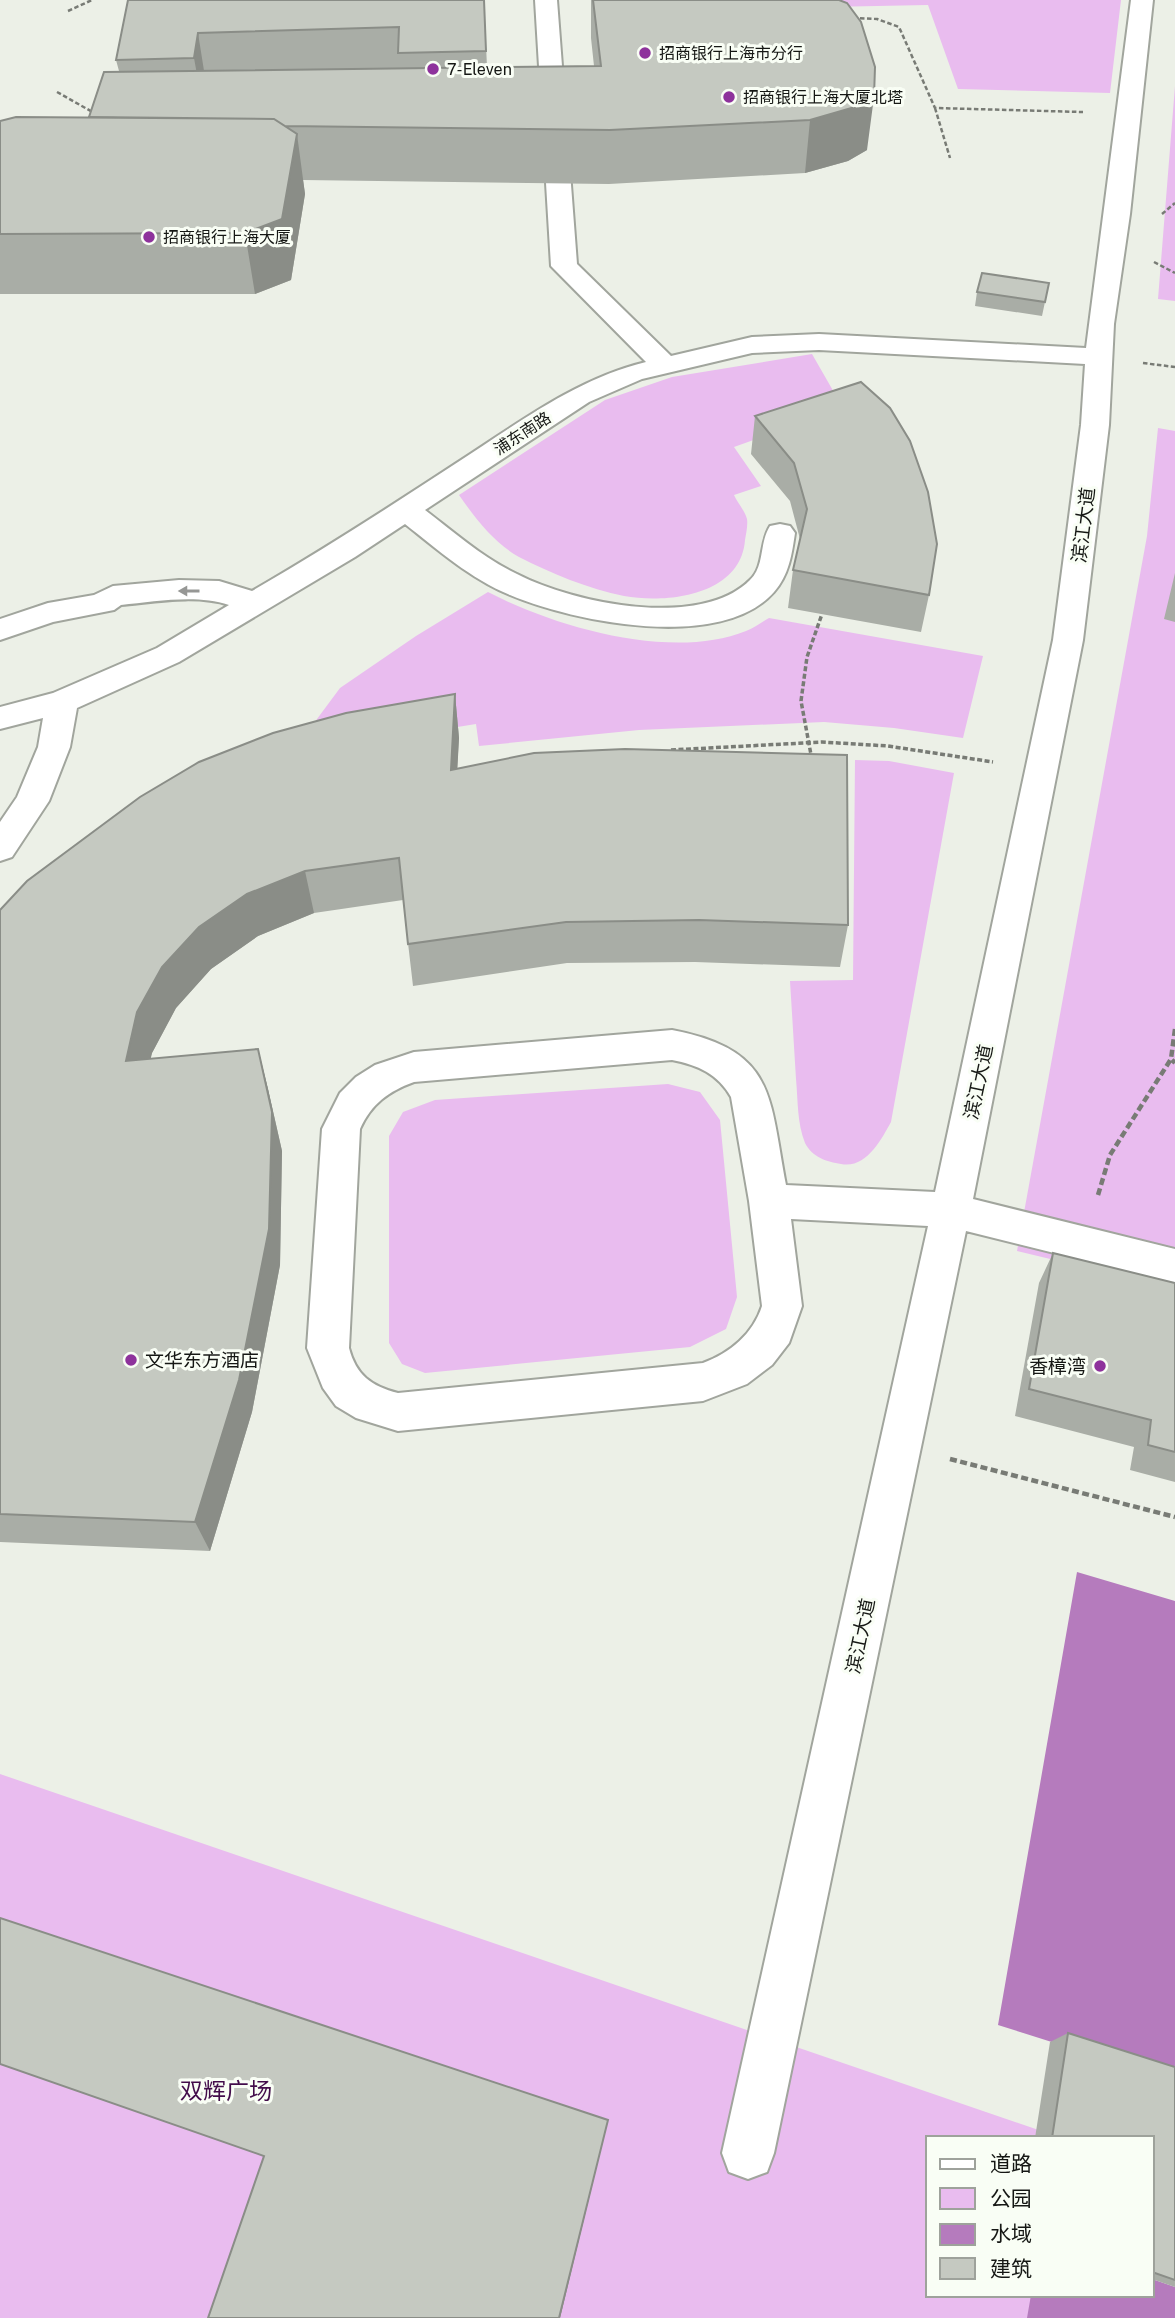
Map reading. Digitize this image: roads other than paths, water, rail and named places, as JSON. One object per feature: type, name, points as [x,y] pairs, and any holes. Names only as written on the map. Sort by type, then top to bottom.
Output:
[{"type":"street","points":[[545,0],[564,266],[665,365]]},
{"type":"street","name":"滨江大道","points":[[748,2153],[902,1446],[1068,640],[1095,425],[1101,324],[1118,214],[1142,0]]},
{"type":"street","name":"浦东南路","points":[[0,718],[62,702],[168,655],[345,550],[579,396],[633,373],[752,345],[819,342],[1101,357]]},
{"type":"street","points":[[406,509],[482,567],[519,587],[563,603],[637,615],[686,617],[728,607],[758,591],[775,567],[780,533]]},
{"type":"street","points":[[0,630],[48,613],[103,603],[113,596],[178,590],[219,591],[255,604]]},
{"type":"street","points":[[0,848],[32,800],[54,747],[62,702]]},
{"type":"street","points":[[658,1046],[698,1049],[737,1073],[750,1096],[769,1201],[782,1306],[775,1330],[758,1352],[732,1371],[703,1382],[398,1412],[372,1406],[353,1395],[334,1374],[328,1348],[341,1129],[350,1106],[366,1088],[389,1075],[414,1067],[658,1046]]},
{"type":"street","points":[[769,1201],[951,1210],[1175,1266]]},
{"type":"water","points":[[1077,1572],[1175,1601],[1175,2081],[998,2025]]},
{"type":"water","points":[[1154,2280],[1175,2287],[1175,2318],[1027,2318],[1031,2297],[1154,2297]]},
{"type":"place","name":"招商银行上海市分行","points":[[645,53]]},
{"type":"place","name":"7-Eleven","points":[[433,69]]},
{"type":"place","name":"招商银行上海大厦北塔","points":[[729,97]]},
{"type":"place","name":"招商银行上海大厦","points":[[149,237]]},
{"type":"place","name":"文华东方酒店","points":[[131,1360]]},
{"type":"place","name":"香樟湾","points":[[1100,1366]]},
{"type":"park label","name":"双辉广场","points":[[226,2091]]}]
